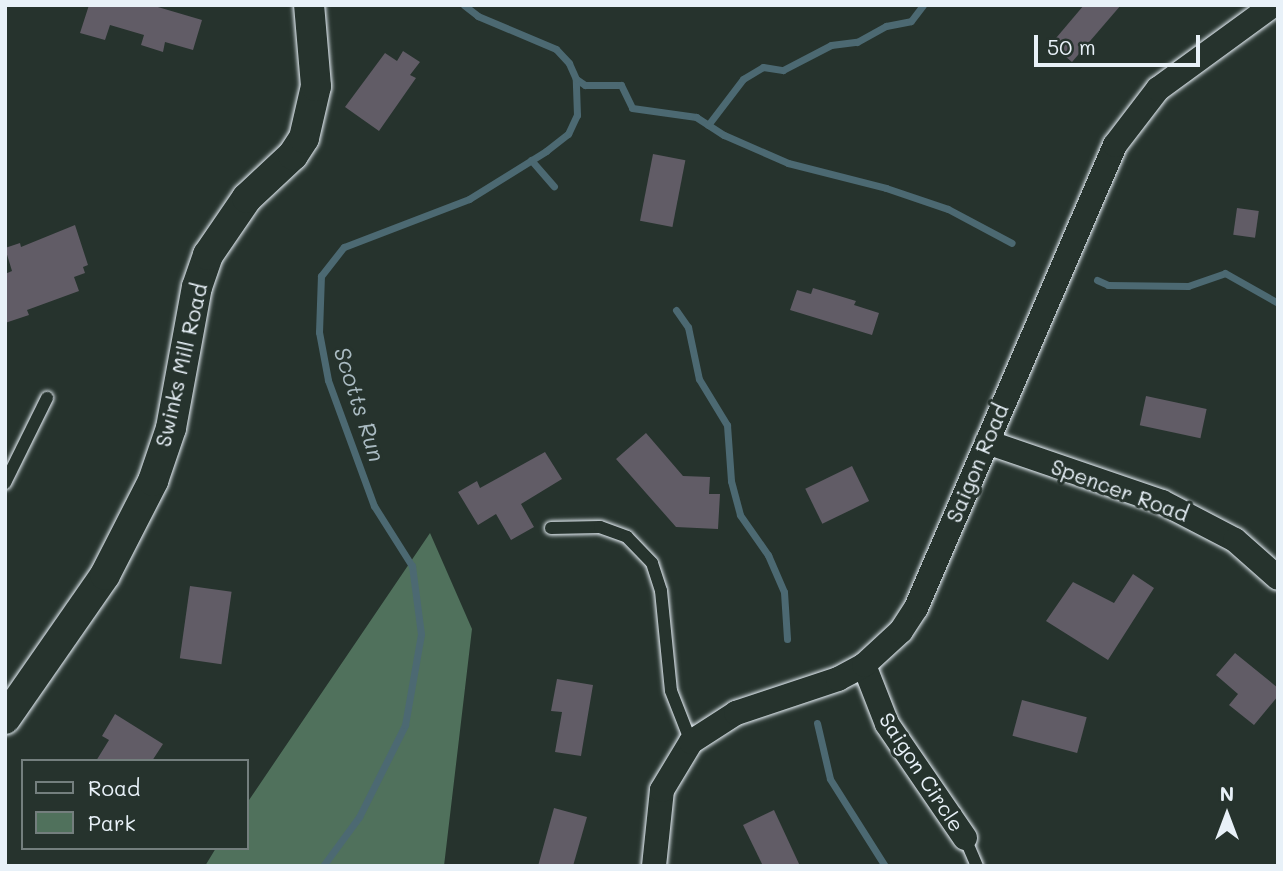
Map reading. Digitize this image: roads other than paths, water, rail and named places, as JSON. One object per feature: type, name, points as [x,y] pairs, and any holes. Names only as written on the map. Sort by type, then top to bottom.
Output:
[{"type":"street","name":"Swinks Mill Road","points":[[8,710],[105,575],[153,481],[171,428],[197,287],[208,256],[247,198],[293,155],[304,138],[316,86],[309,5]]},
{"type":"street","name":"Saigon Road","points":[[654,866],[663,790],[691,742],[736,713],[838,679],[864,665],[901,631],[916,608],[1080,221],[1115,145],[1135,114],[1184,68],[1273,5]]},
{"type":"street","name":"Spencer Road","points":[[987,442],[1162,502],[1236,540],[1278,578]]},
{"type":"street","name":"Saigon Circle","points":[[864,665],[887,724],[965,838]]},
{"type":"lane","points":[[5,483],[47,398]]},
{"type":"lane","points":[[551,528],[600,527],[627,537],[652,563],[661,591],[670,691],[691,742]]},
{"type":"lane","points":[[965,838],[977,866]]},
{"type":"waterway","name":"Scotts Run","points":[[323,866],[359,817],[405,725],[421,634],[412,566],[374,506],[328,380],[319,332],[321,276],[344,247],[469,199],[546,151],[568,134],[577,115],[576,79],[569,63],[556,49],[478,16],[464,5]]},
{"type":"waterway","points":[[708,125],[743,79],[763,67],[783,70],[831,45],[857,42],[886,26],[911,21],[923,5]]},
{"type":"waterway","points":[[576,79],[585,85],[621,85],[632,108],[696,117],[724,135],[788,163],[886,188],[948,209],[1012,243]]},
{"type":"waterway","points":[[531,160],[554,186]]},
{"type":"waterway","points":[[1097,280],[1108,285],[1188,286],[1225,273],[1278,303]]},
{"type":"waterway","points":[[676,310],[688,327],[699,379],[727,425],[731,481],[740,515],[768,555],[784,592],[787,639]]},
{"type":"waterway","points":[[817,723],[830,779],[885,866]]}]
